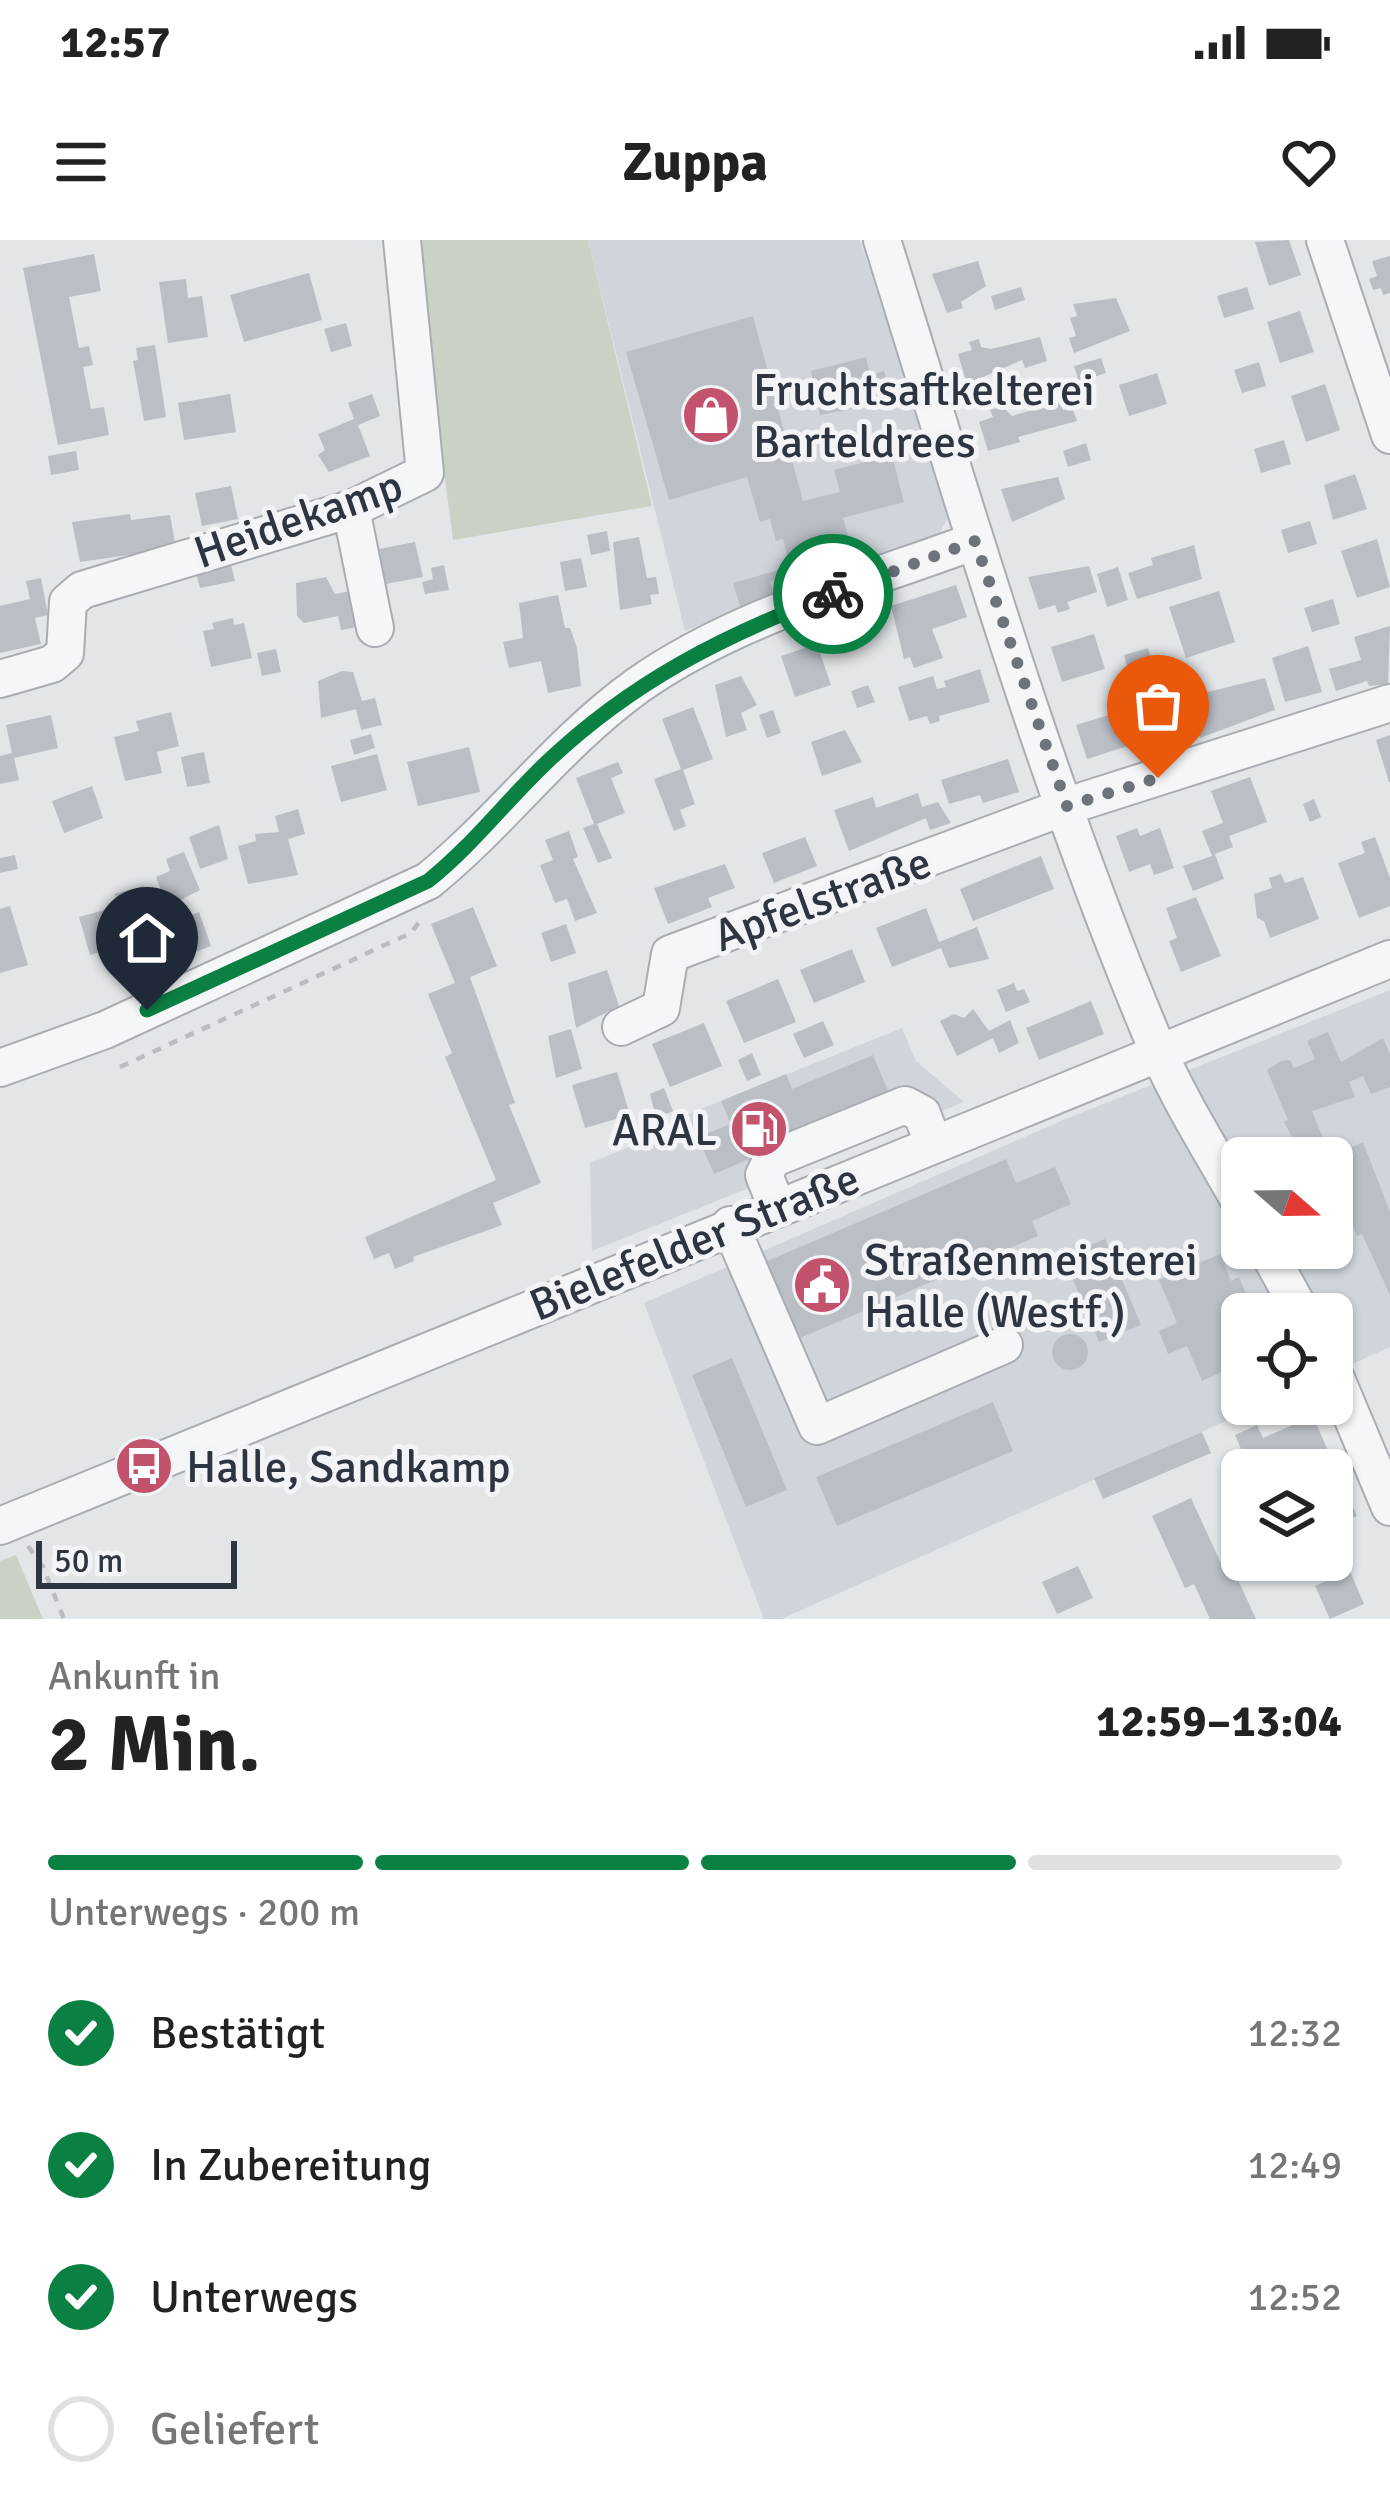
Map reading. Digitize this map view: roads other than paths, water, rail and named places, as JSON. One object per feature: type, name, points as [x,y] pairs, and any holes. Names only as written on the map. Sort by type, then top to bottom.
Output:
[{"type":"street","name":"Heidekamp","points":[[0,679],[52,664],[65,653],[68,602],[82,590],[351,509],[425,472],[402,240]]},
{"type":"street","points":[[882,240],[975,541],[1067,806],[1160,1053],[1221,1166]]},
{"type":"street","points":[[1325,240],[1390,434]]},
{"type":"street","points":[[351,509],[375,628]]},
{"type":"street","points":[[0,1068],[105,1030],[428,881],[464,852],[546,763],[672,664],[744,627],[975,541]]},
{"type":"street","points":[[1067,806],[1390,703]]},
{"type":"street","name":"Apfelstraße","points":[[621,1027],[662,1008],[670,954],[1067,806]]},
{"type":"street","name":"Bielefelder Straße","points":[[4,1514],[1390,959]]},
{"type":"street","points":[[730,1226],[818,1426],[1004,1345]]},
{"type":"street","points":[[1353,1419],[1390,1507]]},
{"type":"place","name":"Fruchtsaftkelterei Barteldrees","points":[[711,415]]},
{"type":"place","name":"ARAL","points":[[759,1129]]},
{"type":"place","name":"Straßenmeisterei Halle (Westf.)","points":[[822,1285]]},
{"type":"place","name":"Halle, Sandkamp","points":[[144,1466]]}]
